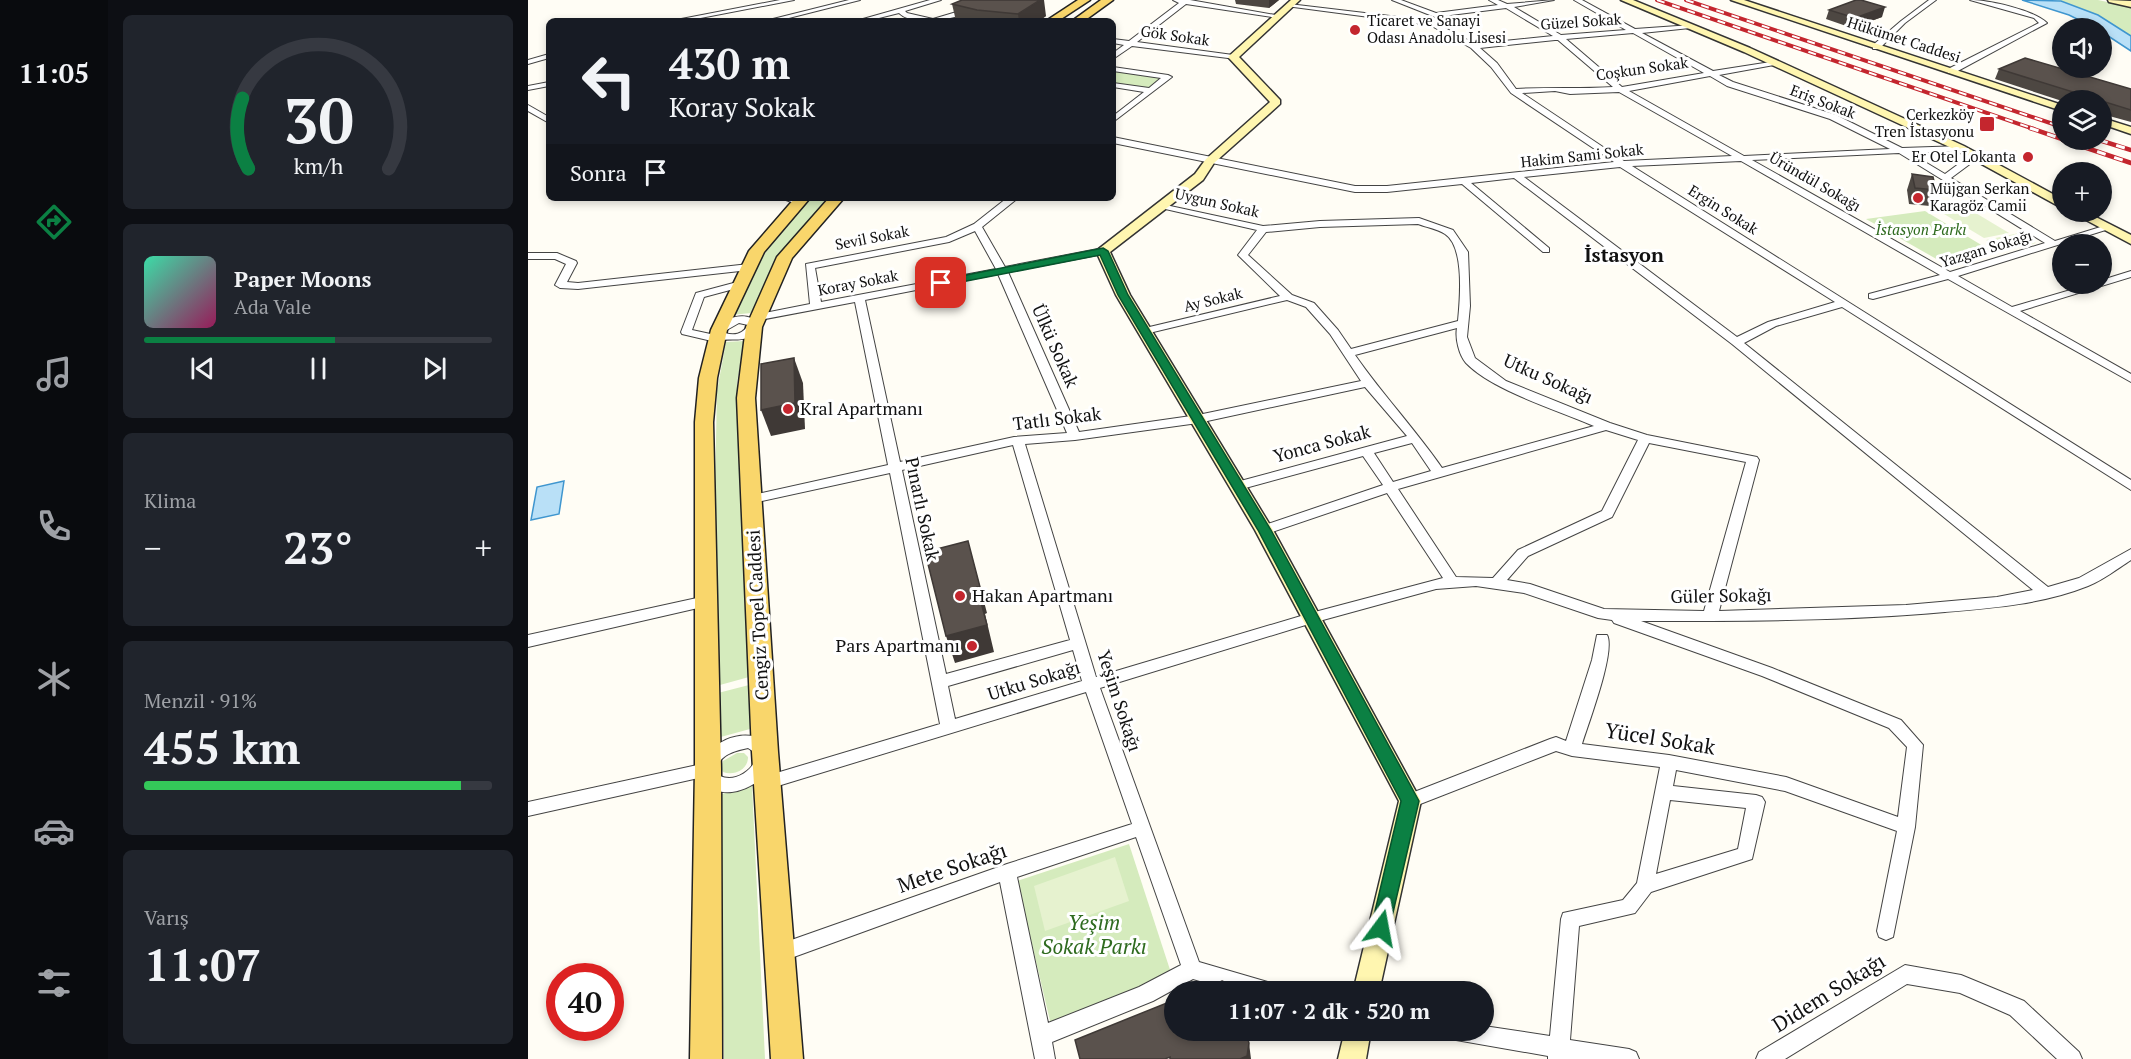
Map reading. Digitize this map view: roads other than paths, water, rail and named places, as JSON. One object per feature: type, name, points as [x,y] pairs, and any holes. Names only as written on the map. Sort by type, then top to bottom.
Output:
[{"type":"main road","points":[[1056,18],[1083,0]]},
{"type":"main road","points":[[1081,18],[1108,0]]},
{"type":"main road","points":[[706,1059],[708,770],[704,422],[708,378],[718,334],[745,275],[757,251],[794,201]]},
{"type":"main road","name":"Cengiz Topel Caddesi","points":[[787,1059],[765,752],[746,398],[757,322],[784,257],[834,201]]},
{"type":"street","points":[[691,18],[791,0],[805,18]]},
{"type":"street","points":[[782,18],[857,0]]},
{"type":"street","points":[[870,18],[938,0]]},
{"type":"street","name":"Ergin Sokak","points":[[1176,0],[1288,7],[1432,23],[1474,46],[1494,65],[1514,91],[1622,164],[2131,486]]},
{"type":"street","points":[[1395,0],[1435,15],[1506,4],[1551,0]]},
{"type":"street","name":"Üründül Sokağı","points":[[1492,0],[1506,4],[1559,37],[1620,89],[2130,377]]},
{"type":"street","name":"Eriş Sokak","points":[[1577,0],[1730,84],[1833,117],[1901,151],[2052,243]]},
{"type":"street","points":[[1625,0],[1774,63],[1960,148],[2052,198]]},
{"type":"street","name":"Hükümet Caddesi","points":[[1735,0],[2052,105]]},
{"type":"street","points":[[1876,47],[1903,22],[1933,0]]},
{"type":"street","points":[[1951,71],[2044,23],[2036,17],[1973,0]]},
{"type":"street","points":[[2112,0],[2131,1]]},
{"type":"street","points":[[1116,55],[1186,1]]},
{"type":"street","points":[[1288,7],[1233,57],[1276,102],[1210,161],[1198,177],[1164,206],[1103,251],[1123,295],[1264,530],[1410,801],[1369,981]]},
{"type":"street","points":[[940,18],[976,9]]},
{"type":"street","points":[[900,10],[905,15],[919,18]]},
{"type":"street","points":[[1432,23],[1435,15]]},
{"type":"street","name":"Güzel Sokak","points":[[1474,46],[1690,26]]},
{"type":"street","name":"Gök Sokak","points":[[1116,42],[1233,57]]},
{"type":"street","points":[[528,62],[546,57]]},
{"type":"street","name":"Coşkun Sokak","points":[[1514,91],[1555,88],[1570,92],[1620,89],[1774,63]]},
{"type":"street","points":[[1116,69],[1167,77],[1116,118]]},
{"type":"street","points":[[528,88],[546,85]]},
{"type":"street","points":[[1116,86],[1151,91]]},
{"type":"street","points":[[528,107],[538,116],[546,119]]},
{"type":"street","points":[[528,120],[538,116]]},
{"type":"street","points":[[2112,124],[2131,131]]},
{"type":"street","name":"Hakim Sami Sokak","points":[[1116,141],[1355,189],[1387,189],[1622,164],[1960,148]]},
{"type":"street","points":[[1944,179],[1975,156]]},
{"type":"street","points":[[1517,176],[1736,342],[2046,593]]},
{"type":"street","points":[[1464,181],[1546,250]]},
{"type":"street","points":[[977,226],[1009,201]]},
{"type":"street","name":"Uygun Sokak","points":[[1164,206],[1263,229]]},
{"type":"street","name":"Utku Sokağı","points":[[1263,229],[1320,224],[1419,221],[1450,232],[1463,252],[1465,306],[1461,337],[1470,360],[1502,383],[1606,426],[1645,438],[1753,460],[1710,616]]},
{"type":"street","points":[[2096,222],[2131,240]]},
{"type":"street","name":"Ülkü Sokak","points":[[977,226],[1002,271],[1075,436]]},
{"type":"street","name":"Sevil Sokak","points":[[816,306],[810,266],[948,239],[977,226]]},
{"type":"street","name":"Yazgan Sokağı","points":[[2087,234],[2107,228]]},
{"type":"street","points":[[1263,229],[1243,255],[1288,297],[1310,305],[1334,332],[1368,383],[1416,438],[1439,473]]},
{"type":"street","name":"Yazgan Sokağı","points":[[1873,296],[2052,244]]},
{"type":"street","name":"Koray Sokak","points":[[757,322],[816,306],[1103,251]]},
{"type":"street","points":[[528,256],[557,256],[572,263],[560,285],[578,286],[745,275]]},
{"type":"street","points":[[2112,280],[2131,274]]},
{"type":"street","points":[[745,275],[700,295],[686,332],[718,334],[718,332],[723,337],[732,338],[748,333],[757,322]]},
{"type":"street","points":[[2010,311],[2065,294]]},
{"type":"street","name":"Ay Sokak","points":[[1145,332],[1288,297]]},
{"type":"street","name":"Pınarlı Sokak","points":[[860,298],[949,727]]},
{"type":"street","points":[[1736,342],[1772,324],[1844,303]]},
{"type":"street","points":[[718,334],[726,324],[738,320],[757,322]]},
{"type":"street","points":[[1348,353],[1463,323]]},
{"type":"street","name":"Tatlı Sokak","points":[[753,499],[1018,442],[1198,419],[1368,383]]},
{"type":"street","points":[[1264,530],[1391,487],[1606,426]]},
{"type":"street","name":"Yonca Sokak","points":[[1238,486],[1416,438]]},
{"type":"street","points":[[1496,583],[1523,553],[1607,514],[1645,438]]},
{"type":"street","name":"Yeşim Sokağı","points":[[1018,442],[1091,685],[1192,969]]},
{"type":"street","points":[[1366,451],[1452,582]]},
{"type":"street","name":"Güler Sokağı","points":[[1311,618],[1436,584],[1452,582],[1496,583],[1526,588],[1603,614],[1626,616],[1906,610],[1997,602],[2046,593],[2084,582],[2131,554]]},
{"type":"street","points":[[528,641],[706,601]]},
{"type":"street","points":[[1603,614],[1767,672],[1895,724],[1916,745],[1906,827],[1886,931]]},
{"type":"street","name":"Utku Sokağı","points":[[768,782],[1311,618]]},
{"type":"street","points":[[1572,749],[1600,660],[1602,639]]},
{"type":"street","points":[[940,682],[1079,643]]},
{"type":"street","points":[[748,741],[756,743],[765,752],[762,765],[756,773],[739,783],[720,785],[708,776],[708,770],[715,755],[731,744],[748,741]]},
{"type":"street","name":"Yücel Sokak","points":[[1410,801],[1556,744],[1572,749],[1669,762],[1786,784],[1906,827]]},
{"type":"street","points":[[1559,1054],[1570,920],[1628,907],[1645,886],[1669,762]]},
{"type":"street","points":[[528,808],[708,770]]},
{"type":"street","points":[[1645,886],[1746,854],[1756,802],[1665,792]]},
{"type":"street","name":"Mete Sokağı","points":[[780,953],[1007,872],[1142,828]]},
{"type":"street","points":[[1007,872],[1045,1059]]},
{"type":"street","points":[[1041,1036],[1146,994],[1192,969],[1233,981]]},
{"type":"street","name":"Didem Sokağı","points":[[1766,1059],[1905,974],[1961,984],[2017,1008],[2072,1059]]},
{"type":"street","points":[[1494,1040],[1559,1054],[1629,1059]]},
{"type":"street","points":[[1352,1059],[1356,1041]]},
{"type":"water","points":[[2022,0],[2061,1],[2103,18],[2075,18]]},
{"type":"water","points":[[2112,24],[2131,36],[2131,51],[2112,39]]},
{"type":"water","points":[[564,481],[559,514],[531,520],[537,487]]},
{"type":"railway","points":[[1657,0],[2034,129]]},
{"type":"railway","points":[[1686,0],[2052,124]]},
{"type":"railway","points":[[2030,128],[2052,136]]},
{"type":"railway","points":[[2112,144],[2131,150]]},
{"type":"railway","points":[[2093,150],[2131,163]]},
{"type":"place","name":"Ticaret ve Sanayi Odası Anadolu Lisesi","points":[[1355,30]]},
{"type":"place","name":"Çerkezköy Tren İstasyonu","points":[[1987,124]]},
{"type":"place","name":"Er Otel Lokanta","points":[[2028,157]]},
{"type":"place","name":"Müjgan Serkan Karagöz Camii","points":[[1918,198]]},
{"type":"place","name":"Kral Apartmanı","points":[[788,409]]},
{"type":"place","name":"Hakan Apartmanı","points":[[960,596]]},
{"type":"place","name":"Pars Apartmanı","points":[[972,646]]},
{"type":"district","name":"İstasyon","points":[[1624,255]]},
{"type":"park label","name":"İstasyon Parkı","points":[[1921,230]]},
{"type":"park label","name":"Yeşim Sokak Parkı","points":[[1094,935]]}]
